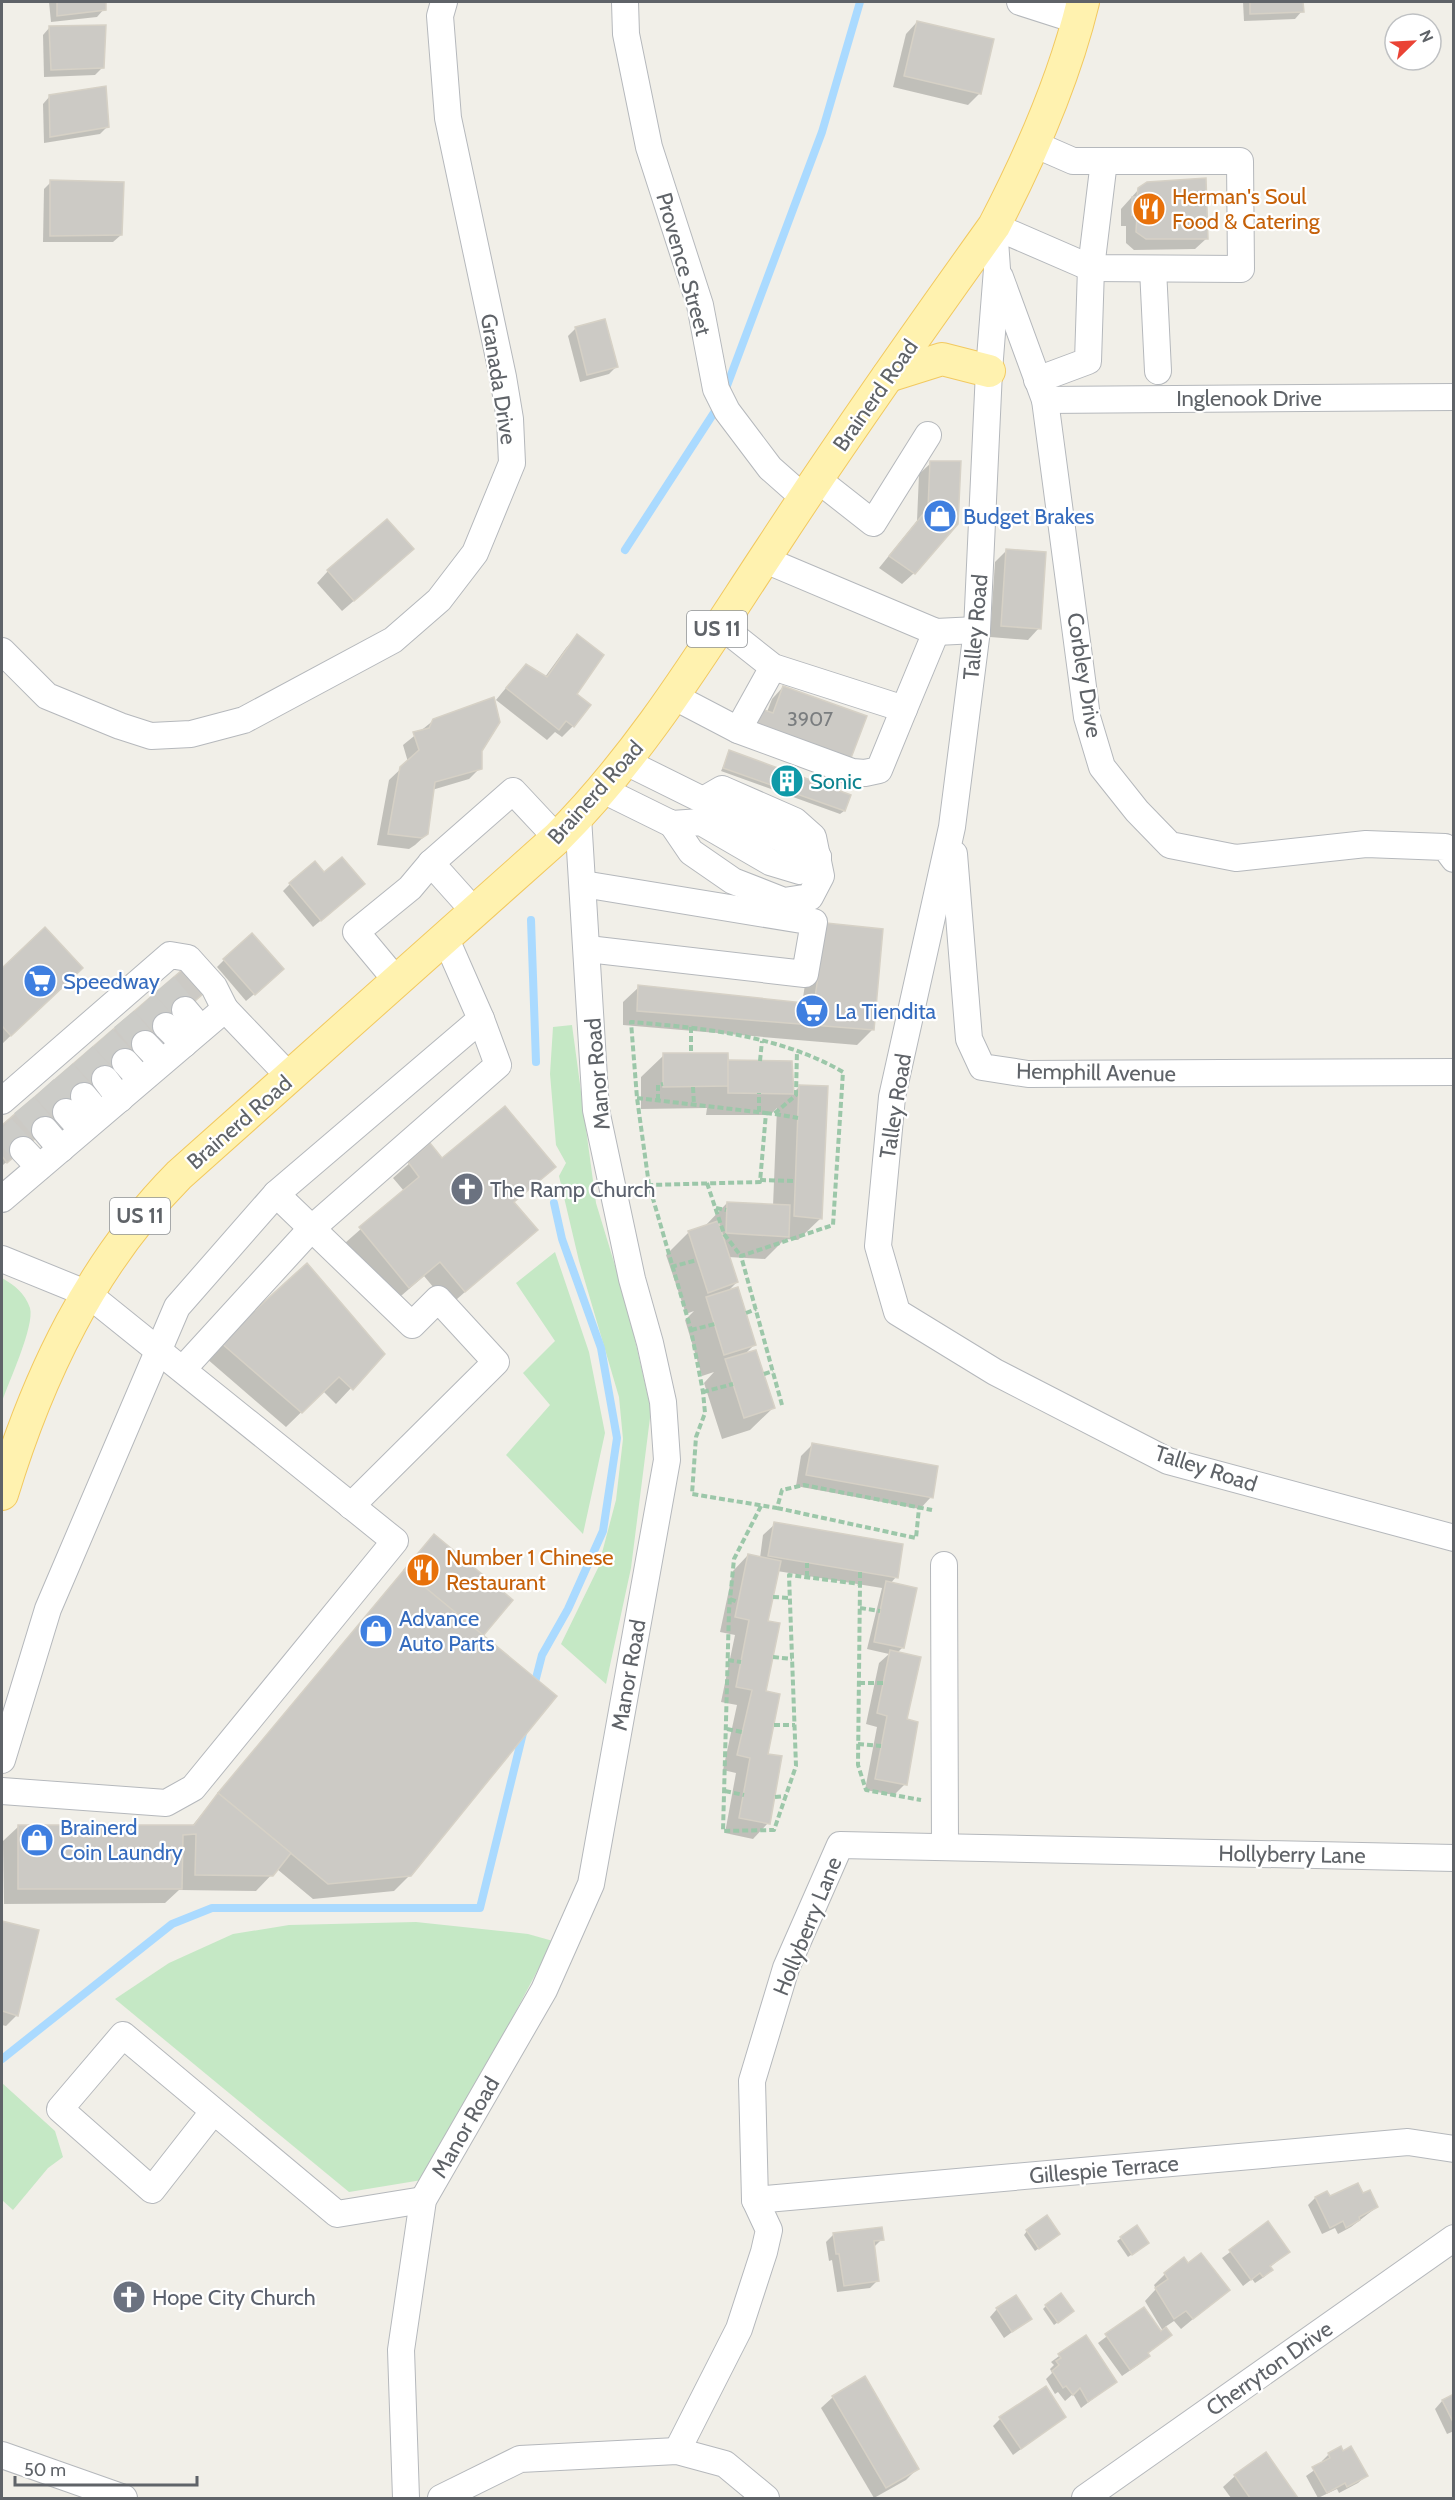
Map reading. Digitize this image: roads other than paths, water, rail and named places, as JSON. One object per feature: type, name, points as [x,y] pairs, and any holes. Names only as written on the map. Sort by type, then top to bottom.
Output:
[{"type":"main road","name":"Brainerd Road","points":[[2,1494],[37,1392],[68,1327],[107,1262],[152,1202],[179,1175],[567,827],[626,762],[673,696],[811,488],[994,226],[1034,144],[1058,84],[1081,11]]},
{"type":"main road","points":[[888,376],[942,359],[989,371]]},
{"type":"street","name":"Granada Drive","points":[[2,651],[47,696],[151,736],[191,734],[244,720],[393,640],[439,600],[476,553],[512,463],[510,419],[448,118],[440,16],[444,2]]},
{"type":"street","name":"Provence Street","points":[[625,2],[626,34],[649,147],[700,305],[722,400],[770,468],[873,523],[928,435]]},
{"type":"street","points":[[1020,2],[1081,11]]},
{"type":"street","points":[[994,226],[1092,268],[1241,269],[1240,161],[1073,162],[1034,144]]},
{"type":"street","points":[[1041,390],[1088,360],[1092,268],[1104,161]]},
{"type":"street","name":"Talley Road","points":[[994,226],[997,269],[989,371],[977,630],[952,827],[892,1097],[878,1246],[897,1312],[995,1372],[1168,1461],[1454,1538]]},
{"type":"street","name":"Corbley Drive","points":[[997,269],[1041,390],[1087,717],[1102,767],[1137,812],[1170,845],[1236,858],[1366,844],[1445,847],[1454,859]]},
{"type":"street","points":[[1153,269],[1158,371]]},
{"type":"street","name":"Inglenook Drive","points":[[1041,390],[1454,397]]},
{"type":"street","points":[[763,559],[936,632],[977,630]]},
{"type":"street","points":[[720,625],[773,667],[904,709]]},
{"type":"street","points":[[673,696],[738,730],[852,772],[865,773],[879,770],[936,632]]},
{"type":"street","points":[[738,730],[773,667]]},
{"type":"street","points":[[626,762],[818,857]]},
{"type":"street","points":[[603,790],[672,824],[701,822],[770,862],[800,871],[818,857]]},
{"type":"street","points":[[396,981],[356,932],[410,888],[431,863],[513,791],[567,827]]},
{"type":"street","points":[[672,824],[690,852],[733,881],[784,901],[810,897],[821,876],[818,857]]},
{"type":"street","name":"Manor Road","points":[[406,2499],[401,2350],[423,2200],[544,1990],[591,1884],[667,1461],[663,1402],[651,1343],[632,1279],[596,1110],[583,884],[567,827]]},
{"type":"street","name":"Hemphill Avenue","points":[[952,827],[969,1039],[982,1067],[1028,1074],[1454,1072]]},
{"type":"street","points":[[431,863],[474,911]]},
{"type":"street","points":[[583,884],[814,922],[805,974],[588,949]]},
{"type":"street","points":[[183,1369],[311,1229],[498,1065],[481,1019],[445,937]]},
{"type":"street","points":[[13,1099],[48,1073],[159,977],[170,955],[188,958],[214,987],[225,1009],[290,1077]]},
{"type":"street","points":[[2,1199],[31,1159],[83,1113],[184,1027],[225,1009]]},
{"type":"street","points":[[2,1760],[48,1609],[177,1306],[276,1194],[481,1019]]},
{"type":"street","points":[[276,1194],[412,1325],[438,1299],[496,1362],[351,1506]]},
{"type":"street","points":[[2,1259],[88,1294],[395,1541],[192,1788],[166,1803],[2,1791]]},
{"type":"street","points":[[944,1565],[945,1847]]},
{"type":"street","name":"Hollyberry Lane","points":[[677,2451],[739,2329],[764,2252],[769,2230],[755,2200],[752,2081],[786,1968],[840,1845],[1454,1858]]},
{"type":"street","points":[[213,2112],[152,2190],[60,2109],[123,2035],[337,2214],[423,2200]]},
{"type":"street","name":"Gillespie Terrace","points":[[755,2200],[1408,2142],[1454,2149]]},
{"type":"street","name":"Cherryton Drive","points":[[1085,2499],[1454,2238]]},
{"type":"street","points":[[441,2499],[520,2459],[677,2451],[725,2464],[766,2499]]},
{"type":"street","points":[[2,2455],[124,2499]]},
{"type":"waterway","points":[[725,391],[822,132],[860,2]]},
{"type":"waterway","points":[[625,550],[719,405]]},
{"type":"waterway","points":[[531,920],[536,1062]]},
{"type":"waterway","points":[[534,1686],[542,1655],[568,1609],[603,1531],[617,1438],[601,1348],[562,1239],[554,1203]]},
{"type":"waterway","points":[[2,2059],[172,1924],[212,1908],[480,1908],[523,1733]]},
{"type":"tunnel","points":[[164,985],[185,1010]]},
{"type":"tunnel","points":[[144,1003],[166,1026]]},
{"type":"tunnel","points":[[124,1019],[145,1044]]},
{"type":"tunnel","points":[[103,1038],[125,1062]]},
{"type":"tunnel","points":[[83,1055],[105,1079]]},
{"type":"tunnel","points":[[63,1072],[84,1096]]},
{"type":"tunnel","points":[[44,1088],[66,1112]]},
{"type":"tunnel","points":[[24,1105],[45,1130]]},
{"type":"tunnel","points":[[2,1128],[23,1150]]},
{"type":"place","name":"Herman's Soul Food & Catering","points":[[1149,209]]},
{"type":"place","name":"Budget Brakes","points":[[940,516]]},
{"type":"place","name":"Sonic","points":[[787,781]]},
{"type":"place","name":"Speedway","points":[[40,981]]},
{"type":"place","name":"La Tiendita","points":[[812,1011]]},
{"type":"place","name":"The Ramp Church","points":[[467,1189]]},
{"type":"place","name":"Number 1 Chinese Restaurant","points":[[423,1570]]},
{"type":"place","name":"Advance Auto Parts","points":[[376,1631]]},
{"type":"place","name":"Brainerd Coin Laundry","points":[[37,1840]]},
{"type":"place","name":"Hope City Church","points":[[129,2297]]}]
